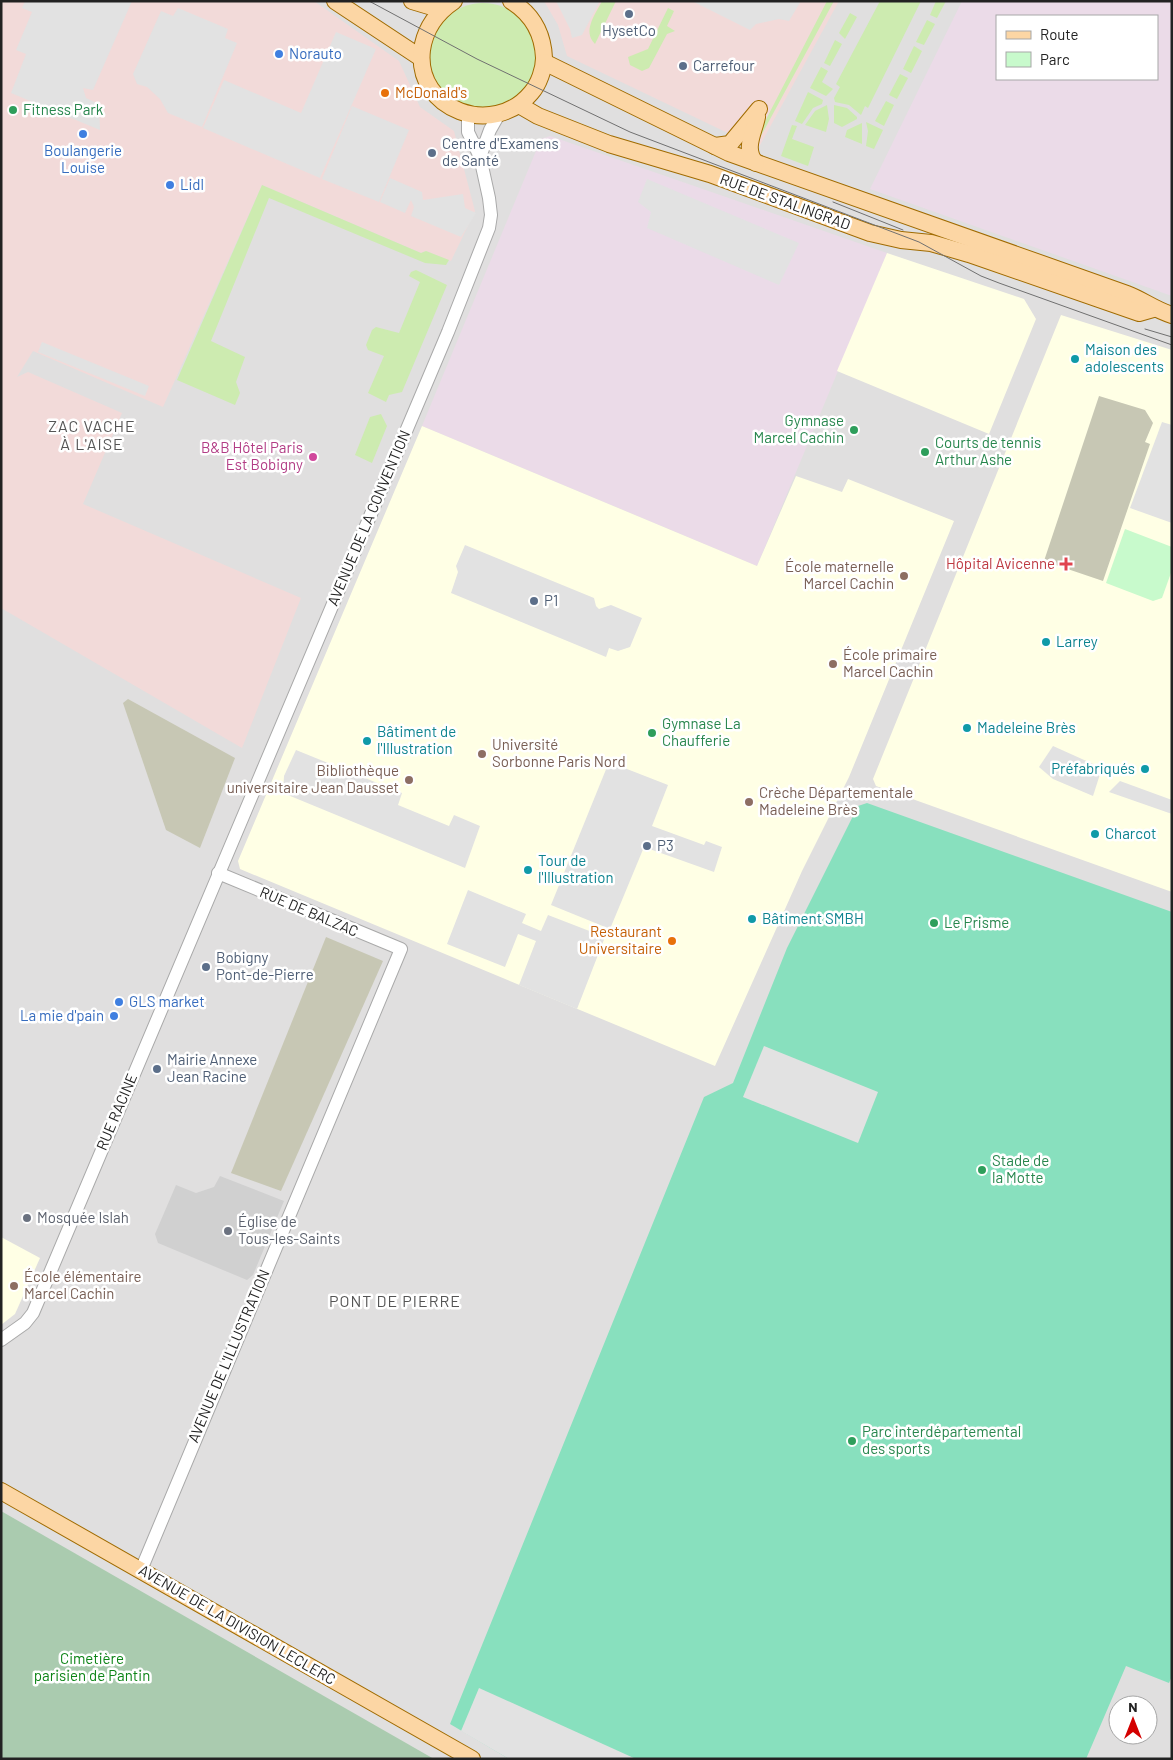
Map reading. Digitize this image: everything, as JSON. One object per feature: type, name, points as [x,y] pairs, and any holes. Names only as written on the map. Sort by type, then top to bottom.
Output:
[{"type":"main road","points":[[335,1],[421,58]]},
{"type":"main road","points":[[412,1],[420,6],[448,6]]},
{"type":"main road","points":[[448,6],[426,32],[421,58],[426,81],[444,102],[468,114],[484,116],[499,114],[519,105],[536,88],[544,62],[542,39],[536,25],[523,10],[510,1]]},
{"type":"main road","name":"RUE DE STALINGRAD","points":[[544,62],[715,146],[756,163],[1142,300],[1153,309],[1172,315]]},
{"type":"main road","name":"RUE DE STALINGRAD","points":[[519,105],[538,116],[609,144],[710,174],[870,233],[901,240],[931,243],[1139,313],[1153,309]]},
{"type":"main road","points":[[715,146],[727,145],[736,139],[759,110],[750,142],[750,154],[756,163]]},
{"type":"main road","points":[[1047,266],[1054,284]]},
{"type":"main road","name":"AVENUE DE LA DIVISION LECLERC","points":[[1,1491],[472,1759]]},
{"type":"street","name":"AVENUE DE LA CONVENTION","points":[[218,873],[448,332],[489,228],[491,210],[480,156],[468,132],[468,114]]},
{"type":"street","points":[[480,156],[490,130],[499,114]]},
{"type":"street","name":"RUE DE BALZAC","points":[[218,873],[400,950]]},
{"type":"street","name":"RUE RACINE","points":[[1,1340],[25,1324],[33,1313],[218,873]]},
{"type":"street","name":"AVENUE DE L'ILLUSTRATION","points":[[140,1570],[400,950]]},
{"type":"shaded area","points":[[1,1],[1172,1],[1172,1759],[1,1759]]},
{"type":"shaded area","points":[[1,1],[314,1],[399,61],[420,107],[454,131],[475,211],[451,261],[426,251],[421,253],[262,185],[163,407],[33,351],[17,377],[28,372],[122,413],[83,504],[301,598],[242,748],[1,608]]},
{"type":"shaded area","points":[[25,1],[132,1],[93,90],[83,88],[86,98],[99,104],[100,130],[11,93],[26,54],[16,50],[32,12],[22,8]]},
{"type":"shaded area","points":[[544,1],[839,1],[759,147],[757,147],[567,56],[558,25]]},
{"type":"shaded area","points":[[556,1],[600,1],[582,35],[572,38],[570,29]]},
{"type":"shaded area","points":[[692,1],[801,1],[789,21],[779,19],[756,24],[750,30]]},
{"type":"shaded area","points":[[962,1],[1172,1],[1172,296],[870,189]]},
{"type":"shaded area","points":[[178,8],[228,29],[225,38],[237,43],[202,127],[168,113],[160,99],[147,87],[137,84],[133,74],[161,11],[173,16]]},
{"type":"shaded area","points":[[336,32],[376,49],[320,178],[203,128],[224,80],[301,113]]},
{"type":"shaded area","points":[[352,106],[409,130],[379,202],[322,179]]},
{"type":"shaded area","points":[[550,136],[887,253],[757,566],[422,426],[541,139]]},
{"type":"shaded area","points":[[390,178],[422,192],[423,200],[463,194],[465,208],[476,213],[461,237],[411,216],[414,207],[411,200],[405,213],[380,202]]},
{"type":"shaded area","points":[[647,179],[799,243],[779,285],[647,228],[651,212],[638,202]]},
{"type":"shaded area","points":[[887,253],[1024,299],[1036,319],[989,434],[837,371]]},
{"type":"shaded area","name":"Hôpital Avicenne","points":[[1061,315],[1172,350],[1172,892],[876,786],[873,779]]},
{"type":"shaded area","points":[[42,342],[149,386],[145,396],[38,352]]},
{"type":"shaded area","points":[[1099,396],[1145,410],[1153,423],[1145,442],[1150,444],[1103,581],[1044,561]]},
{"type":"shaded area","points":[[1162,422],[1172,425],[1172,523],[1130,508]]},
{"type":"shaded area","name":"Université Sorbonne Paris Nord","points":[[422,426],[757,566],[796,476],[842,492],[848,479],[954,521],[849,777],[802,871],[715,1066],[240,869],[238,861]]},
{"type":"shaded area","name":"P1","points":[[465,545],[594,598],[599,609],[611,605],[642,618],[630,647],[618,651],[609,648],[606,657],[451,593],[458,572],[456,566]]},
{"type":"shaded area","points":[[128,699],[235,758],[200,848],[166,830],[123,703]]},
{"type":"shaded area","points":[[1053,746],[1102,768],[1093,796],[1053,779],[1039,767]]},
{"type":"shaded area","points":[[296,750],[402,793],[398,805],[449,826],[454,815],[480,826],[465,868],[283,793],[284,776]]},
{"type":"shaded area","name":"P3","points":[[609,762],[668,785],[652,826],[704,845],[706,841],[722,847],[714,872],[644,847],[610,929],[551,905]]},
{"type":"shaded area","points":[[1120,781],[1172,800],[1172,814],[1109,792]]},
{"type":"shaded area","points":[[468,890],[526,914],[522,923],[541,931],[548,915],[605,937],[577,1009],[519,985],[536,941],[518,934],[505,967],[447,944]]},
{"type":"shaded area","points":[[326,937],[383,961],[281,1191],[231,1173]]},
{"type":"shaded area","points":[[764,1046],[878,1092],[858,1143],[743,1097]]},
{"type":"shaded area","points":[[220,1176],[284,1201],[253,1275],[247,1280],[158,1243],[155,1234],[176,1185],[196,1193],[214,1187]]},
{"type":"shaded area","name":"École élémentaire Marcel Cachin","points":[[1,1237],[40,1258],[15,1314],[1,1325]]},
{"type":"shaded area","points":[[479,1688],[636,1759],[509,1759],[461,1731]]},
{"type":"green space","points":[[602,1],[616,1],[595,44],[591,39],[590,28],[593,17]]},
{"type":"green space","points":[[827,1],[834,1],[755,147],[756,139]]},
{"type":"green space","points":[[880,1],[921,1],[868,108],[865,106],[861,115],[849,105],[835,102],[834,98],[840,87],[836,84]]},
{"type":"green space","points":[[936,1],[946,1],[937,18],[930,15]]},
{"type":"green space","points":[[483,3],[503,7],[521,18],[532,36],[536,56],[532,76],[521,94],[503,105],[483,109],[463,105],[445,94],[434,76],[430,56],[434,36],[445,18],[463,7]]},
{"type":"green space","points":[[668,8],[674,11],[667,26],[675,31],[667,34],[649,68],[642,71],[630,65],[628,57],[648,49]]},
{"type":"green space","points":[[850,13],[857,17],[845,39],[839,33]]},
{"type":"green space","points":[[927,20],[935,24],[924,45],[916,42]]},
{"type":"green space","points":[[835,40],[842,44],[830,66],[824,63]]},
{"type":"green space","points":[[914,46],[922,51],[911,73],[903,69]]},
{"type":"green space","points":[[821,67],[828,71],[822,82],[833,89],[826,96],[810,88]]},
{"type":"green space","points":[[900,74],[908,78],[897,99],[889,95]]},
{"type":"green space","points":[[808,92],[823,100],[822,104],[813,108],[802,124],[795,121]]},
{"type":"green space","points":[[886,101],[894,105],[884,126],[875,121]]},
{"type":"green space","points":[[827,105],[829,119],[826,132],[805,125],[815,111]]},
{"type":"green space","points":[[834,105],[847,108],[857,119],[842,127],[834,123]]},
{"type":"green space","points":[[866,122],[883,130],[874,149],[866,146],[868,131]]},
{"type":"green space","points":[[862,123],[862,144],[845,137],[847,130]]},
{"type":"green space","points":[[792,125],[797,126],[792,139],[814,147],[808,166],[781,156]]},
{"type":"green space","points":[[262,185],[421,253],[426,251],[449,260],[446,265],[425,263],[269,198],[211,341],[245,357],[236,382],[240,393],[235,405],[177,380]]},
{"type":"green space","points":[[416,270],[447,285],[402,392],[389,395],[386,402],[368,393],[384,356],[368,350],[366,345],[372,330],[376,327],[399,333],[420,282],[409,276],[411,272]]},
{"type":"green space","points":[[381,414],[387,426],[372,463],[355,455],[370,417]]},
{"type":"green space","points":[[1125,529],[1172,547],[1172,570],[1162,598],[1153,601],[1106,583]]},
{"type":"green space","name":"Parc interdépartemental des sports","points":[[867,803],[1172,912],[1172,1676],[1169,1683],[1126,1666],[1114,1695],[1108,1695],[1108,1708],[1086,1759],[509,1759],[450,1724],[704,1097],[733,1083],[787,948],[858,806]]},
{"type":"green space","name":"Cimetière parisien de Pantin","points":[[1,1511],[434,1759],[1,1759]]},
{"type":"tram line","points":[[369,1],[477,59],[630,132],[919,242],[981,276],[1172,345]]},
{"type":"tram line","points":[[833,202],[903,230]]},
{"type":"tram line","points":[[1145,329],[1172,337]]},
{"type":"place","name":"HysetCo","points":[[629,14]]},
{"type":"place","name":"Norauto","points":[[279,54]]},
{"type":"place","name":"Carrefour","points":[[683,66]]},
{"type":"place","name":"McDonald's","points":[[385,93]]},
{"type":"place","name":"Fitness Park","points":[[13,110]]},
{"type":"place","name":"Boulangerie Louise","points":[[83,134]]},
{"type":"place","name":"Centre d'Examens de Santé","points":[[432,153]]},
{"type":"place","name":"Lidl","points":[[170,185]]},
{"type":"place","name":"Maison des adolescents","points":[[1075,359]]},
{"type":"place","name":"Gymnase Marcel Cachin","points":[[854,430]]},
{"type":"place","name":"Courts de tennis Arthur Ashe","points":[[925,452]]},
{"type":"place","name":"B&B Hôtel Paris Est Bobigny","points":[[313,457]]},
{"type":"place","name":"Hôpital Avicenne","points":[[1066,564]]},
{"type":"place","name":"École maternelle Marcel Cachin","points":[[904,576]]},
{"type":"place","name":"P1","points":[[534,601]]},
{"type":"place","name":"Larrey","points":[[1046,642]]},
{"type":"place","name":"École primaire Marcel Cachin","points":[[833,664]]},
{"type":"place","name":"Madeleine Brès","points":[[967,728]]},
{"type":"place","name":"Gymnase La Chaufferie","points":[[652,733]]},
{"type":"place","name":"Bâtiment de l'Illustration","points":[[367,741]]},
{"type":"place","name":"Université Sorbonne Paris Nord","points":[[482,754]]},
{"type":"place","name":"Préfabriqués","points":[[1145,769]]},
{"type":"place","name":"Bibliothèque universitaire Jean Dausset","points":[[409,780]]},
{"type":"place","name":"Crèche Départementale Madeleine Brès","points":[[749,802]]},
{"type":"place","name":"Charcot","points":[[1095,834]]},
{"type":"place","name":"P3","points":[[647,846]]},
{"type":"place","name":"Tour de l'Illustration","points":[[528,870]]},
{"type":"place","name":"Bâtiment SMBH","points":[[752,919]]},
{"type":"place","name":"Le Prisme","points":[[934,923]]},
{"type":"place","name":"Restaurant Universitaire","points":[[672,941]]},
{"type":"place","name":"Bobigny Pont-de-Pierre","points":[[206,967]]},
{"type":"place","name":"GLS market","points":[[119,1002]]},
{"type":"place","name":"La mie d'pain","points":[[114,1016]]},
{"type":"place","name":"Mairie Annexe Jean Racine","points":[[157,1069]]},
{"type":"place","name":"Stade de la Motte","points":[[982,1170]]},
{"type":"place","name":"Mosquée Islah","points":[[27,1218]]},
{"type":"place","name":"Église de Tous-les-Saints","points":[[228,1231]]},
{"type":"place","name":"École élémentaire Marcel Cachin","points":[[14,1286]]},
{"type":"place","name":"Parc interdépartemental des sports","points":[[852,1441]]},
{"type":"district","name":"ZAC VACHE À L'AISE","points":[[92,435]]},
{"type":"district","name":"PONT DE PIERRE","points":[[395,1301]]}]
